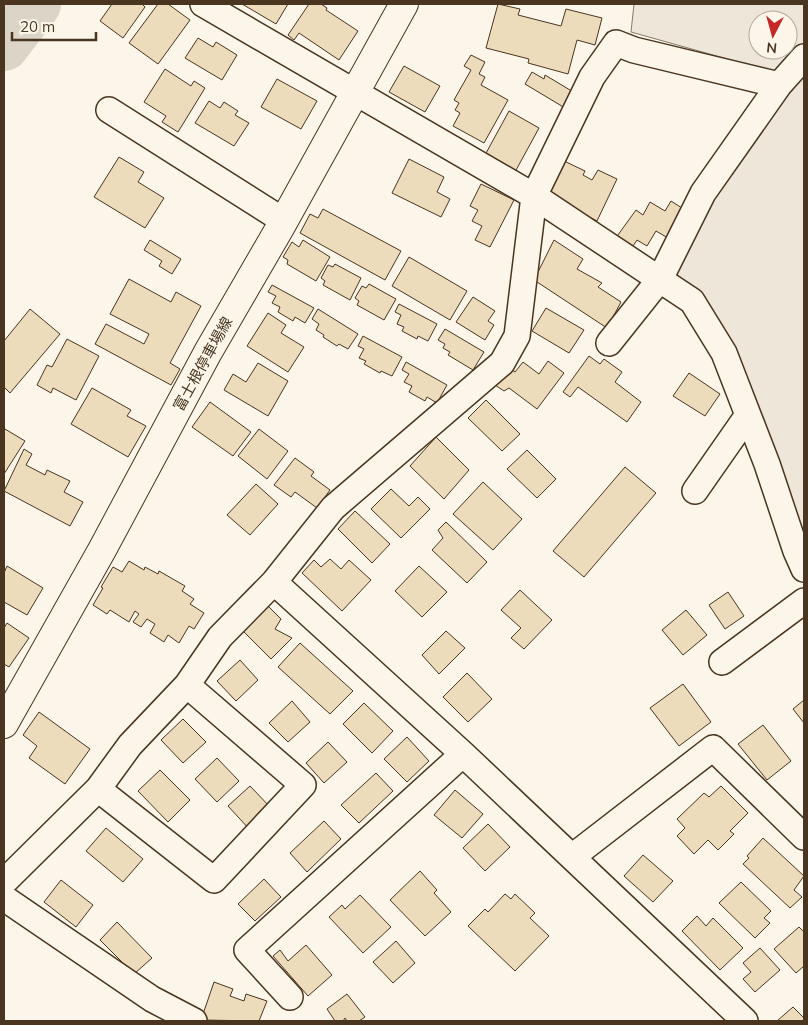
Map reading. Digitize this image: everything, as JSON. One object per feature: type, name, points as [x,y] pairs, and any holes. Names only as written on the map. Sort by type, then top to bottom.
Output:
[{"type":"main road","name":"富士根停車場線","points":[[8,707],[208,352],[284,222],[404,4]]},
{"type":"street","points":[[203,4],[534,196],[692,301],[724,353],[804,569]]},
{"type":"street","points":[[4,882],[98,789],[130,745],[187,685],[220,637],[274,582],[333,508],[502,363],[517,336],[534,196],[587,86],[616,43],[634,50],[779,85]]},
{"type":"street","points":[[609,343],[660,279],[703,193],[779,85],[804,58]]},
{"type":"street","points":[[110,110],[284,222]]},
{"type":"street","points":[[695,491],[748,415]]},
{"type":"street","points":[[274,582],[463,754],[745,1021]]},
{"type":"street","points":[[722,662],[804,601]]},
{"type":"street","points":[[98,789],[214,880],[303,785],[187,685]]},
{"type":"street","points":[[572,857],[713,748],[804,838]]},
{"type":"street","points":[[290,996],[247,950],[463,754]]},
{"type":"street","points":[[4,898],[152,999],[194,1021]]},
{"type":"shaded area","points":[[634,4],[804,4],[804,56],[788,76],[631,32]]},
{"type":"shaded area","points":[[804,76],[804,538],[705,308],[661,267],[779,106]]},
{"type":"building","points":[[112,4],[142,4],[145,7],[123,38],[100,21]]},
{"type":"building","points":[[158,4],[168,4],[190,20],[158,64],[129,43]]},
{"type":"building","points":[[242,4],[288,4],[276,24]]},
{"type":"building","points":[[309,4],[321,4],[327,8],[326,10],[358,31],[339,60],[299,33],[294,40],[288,35]]},
{"type":"building","points":[[498,4],[520,9],[518,15],[561,26],[566,9],[602,18],[595,45],[577,40],[568,74],[528,63],[529,59],[486,48]]},
{"type":"building","points":[[198,38],[213,47],[216,42],[237,55],[222,80],[185,58]]},
{"type":"building","points":[[471,55],[485,62],[479,74],[485,77],[481,85],[508,100],[484,143],[453,126],[460,113],[455,110],[459,103],[454,100],[471,70],[464,66]]},
{"type":"building","points":[[404,66],[440,86],[425,112],[389,92]]},
{"type":"building","points":[[165,69],[191,86],[194,81],[205,88],[178,132],[162,122],[166,116],[144,102]]},
{"type":"building","points":[[532,72],[544,79],[545,75],[575,93],[565,108],[525,84]]},
{"type":"building","points":[[277,79],[317,101],[301,129],[261,107]]},
{"type":"building","points":[[209,101],[220,108],[224,102],[238,111],[235,115],[249,123],[234,146],[195,123]]},
{"type":"building","points":[[509,111],[539,128],[515,172],[485,155]]},
{"type":"building","points":[[119,157],[144,172],[138,182],[164,198],[145,228],[94,197]]},
{"type":"building","points":[[409,159],[444,177],[437,192],[450,199],[441,217],[392,193]]},
{"type":"building","points":[[562,160],[585,171],[583,175],[592,180],[598,170],[617,179],[597,221],[546,194]]},
{"type":"building","points":[[481,184],[514,200],[490,247],[475,240],[482,226],[472,221],[478,210],[470,206]]},
{"type":"building","points":[[671,201],[685,210],[668,238],[656,231],[647,246],[637,240],[631,249],[615,239],[636,210],[643,215],[650,202],[665,211]]},
{"type":"building","points":[[323,209],[401,251],[385,280],[300,233],[310,214],[318,218]]},
{"type":"building","points":[[150,240],[181,259],[172,274],[159,266],[162,261],[144,250]]},
{"type":"building","points":[[303,240],[330,257],[316,281],[287,264],[288,260],[283,257],[292,242],[299,247]]},
{"type":"building","points":[[554,240],[583,259],[577,269],[602,283],[598,287],[621,302],[607,328],[534,280]]},
{"type":"building","points":[[409,257],[467,291],[450,320],[392,286]]},
{"type":"building","points":[[335,264],[361,278],[350,300],[323,285],[325,281],[321,278],[328,265],[333,267]]},
{"type":"building","points":[[129,279],[171,302],[176,292],[201,306],[170,363],[180,369],[171,385],[95,344],[106,324],[144,344],[149,334],[110,314]]},
{"type":"building","points":[[369,284],[396,299],[384,320],[357,305],[359,301],[355,298],[362,286],[366,288]]},
{"type":"building","points":[[272,285],[314,308],[305,323],[295,317],[293,321],[278,312],[280,307],[272,303],[276,296],[268,292]]},
{"type":"building","points":[[473,297],[495,311],[488,321],[494,325],[485,340],[456,322]]},
{"type":"building","points":[[399,304],[437,324],[428,341],[418,336],[417,339],[402,331],[404,327],[397,324],[401,315],[395,312]]},
{"type":"building","points":[[546,308],[584,330],[569,353],[532,331]]},
{"type":"building","points":[[30,309],[60,334],[10,393],[4,387],[4,341]]},
{"type":"building","points":[[318,309],[358,334],[348,349],[339,344],[337,346],[316,330],[319,324],[312,319]]},
{"type":"building","points":[[268,313],[286,325],[281,333],[304,347],[288,372],[247,346]]},
{"type":"building","points":[[445,329],[484,352],[473,370],[448,355],[450,352],[443,348],[445,344],[438,340]]},
{"type":"building","points":[[363,336],[402,357],[392,376],[381,371],[380,373],[364,364],[366,361],[359,358],[364,349],[358,346]]},
{"type":"building","points":[[67,339],[99,356],[76,400],[53,388],[51,393],[37,385],[47,365],[52,367]]},
{"type":"building","points":[[589,356],[600,364],[604,359],[622,372],[615,382],[641,402],[627,422],[578,387],[570,397],[563,392]]},
{"type":"building","points":[[548,361],[564,373],[537,409],[509,388],[504,391],[495,385],[508,367],[515,372],[523,362],[539,374]]},
{"type":"building","points":[[406,362],[447,385],[437,403],[427,397],[425,401],[409,392],[412,386],[404,382],[409,374],[402,370]]},
{"type":"building","points":[[258,363],[288,381],[268,416],[224,390],[233,374],[246,382]]},
{"type":"building","points":[[689,373],[720,394],[705,416],[673,396]]},
{"type":"building","points":[[92,388],[131,410],[127,416],[146,426],[128,457],[71,424]]},
{"type":"building","points":[[486,400],[520,434],[502,451],[468,418]]},
{"type":"building","points":[[210,402],[251,432],[233,456],[192,427]]},
{"type":"building","points":[[5,429],[25,441],[4,474],[4,432]]},
{"type":"building","points":[[259,429],[288,451],[267,479],[238,456]]},
{"type":"building","points":[[436,437],[469,470],[444,499],[410,466]]},
{"type":"building","points":[[24,449],[32,454],[26,465],[45,475],[47,470],[70,481],[64,492],[83,502],[70,526],[4,491]]},
{"type":"building","points":[[527,450],[556,479],[537,498],[507,469]]},
{"type":"building","points":[[295,458],[314,472],[311,476],[330,490],[317,508],[295,492],[291,497],[274,485]]},
{"type":"building","points":[[625,467],[656,493],[584,577],[553,551]]},
{"type":"building","points":[[483,482],[522,519],[493,550],[453,514]]},
{"type":"building","points":[[256,484],[278,504],[250,535],[227,515]]},
{"type":"building","points":[[391,489],[409,506],[418,497],[430,509],[401,538],[371,509]]},
{"type":"building","points":[[355,511],[390,544],[372,563],[338,529]]},
{"type":"building","points":[[446,522],[487,562],[467,583],[432,550],[443,538],[438,530]]},
{"type":"building","points":[[330,559],[341,569],[349,560],[371,580],[342,611],[302,573],[314,560],[321,567]]},
{"type":"building","points":[[129,561],[144,570],[145,567],[158,574],[159,571],[185,586],[182,591],[194,599],[190,604],[204,613],[194,629],[189,626],[179,643],[168,635],[164,642],[150,633],[155,624],[147,619],[141,627],[133,622],[139,614],[135,611],[129,622],[110,610],[107,614],[93,605],[113,567],[122,572]]},
{"type":"building","points":[[7,566],[43,588],[27,615],[4,602],[4,573]]},
{"type":"building","points":[[419,566],[447,592],[422,617],[395,591]]},
{"type":"building","points":[[520,590],[552,620],[524,649],[511,638],[521,628],[501,610]]},
{"type":"building","points":[[728,592],[744,616],[725,629],[709,605]]},
{"type":"building","points":[[268,606],[281,619],[275,629],[292,638],[271,659],[243,631]]},
{"type":"building","points":[[686,610],[707,635],[683,655],[662,630]]},
{"type":"building","points":[[7,623],[29,638],[9,667],[4,664],[4,628]]},
{"type":"building","points":[[446,631],[465,648],[439,674],[422,655]]},
{"type":"building","points":[[300,643],[353,691],[330,714],[278,667]]},
{"type":"building","points":[[240,660],[258,680],[236,701],[217,681]]},
{"type":"building","points":[[467,673],[492,699],[468,722],[443,697]]},
{"type":"building","points":[[683,684],[711,722],[679,746],[650,708]]},
{"type":"building","points":[[804,700],[804,723],[793,709]]},
{"type":"building","points":[[292,701],[310,722],[288,742],[269,723]]},
{"type":"building","points":[[364,703],[393,731],[372,753],[343,724]]},
{"type":"building","points":[[39,712],[90,749],[65,784],[29,758],[37,746],[23,735]]},
{"type":"building","points":[[183,719],[206,742],[183,763],[161,740]]},
{"type":"building","points":[[763,725],[791,761],[767,780],[738,744]]},
{"type":"building","points":[[407,737],[429,761],[407,782],[384,759]]},
{"type":"building","points":[[328,742],[347,762],[324,783],[306,763]]},
{"type":"building","points":[[217,758],[239,781],[217,802],[195,779]]},
{"type":"building","points":[[160,770],[190,800],[168,822],[138,791]]},
{"type":"building","points":[[376,773],[393,791],[359,823],[341,805]]},
{"type":"building","points":[[250,786],[272,809],[250,830],[228,806]]},
{"type":"building","points":[[721,786],[748,813],[730,831],[734,834],[718,850],[708,840],[694,854],[677,836],[685,828],[677,819],[704,793],[709,797]]},
{"type":"building","points":[[455,790],[483,814],[462,838],[434,815]]},
{"type":"building","points":[[324,821],[341,839],[307,872],[290,853]]},
{"type":"building","points":[[488,824],[510,847],[485,871],[463,848]]},
{"type":"building","points":[[106,828],[143,859],[123,882],[86,851]]},
{"type":"building","points":[[763,838],[804,876],[794,890],[802,897],[790,908],[743,864],[749,858],[747,856]]},
{"type":"building","points":[[643,855],[673,881],[653,902],[624,876]]},
{"type":"building","points":[[420,871],[437,890],[434,893],[451,912],[425,936],[390,900]]},
{"type":"building","points":[[264,879],[281,897],[255,921],[238,904]]},
{"type":"building","points":[[61,880],[93,905],[76,927],[44,902]]},
{"type":"building","points":[[741,882],[771,911],[764,918],[770,923],[755,938],[719,903]]},
{"type":"building","points":[[505,894],[511,899],[515,894],[535,913],[530,918],[549,936],[515,971],[468,926],[485,909],[488,912]]},
{"type":"building","points":[[360,895],[391,927],[363,953],[329,917],[342,905],[345,909]]},
{"type":"building","points":[[697,916],[706,926],[713,918],[743,948],[720,970],[682,931]]},
{"type":"building","points":[[117,922],[152,958],[134,974],[100,940]]},
{"type":"building","points":[[799,927],[804,932],[804,966],[796,973],[774,949]]},
{"type":"building","points":[[396,941],[415,963],[393,983],[373,962]]},
{"type":"building","points":[[306,945],[332,975],[308,996],[273,956],[280,950],[288,961]]},
{"type":"building","points":[[760,948],[780,970],[755,992],[743,979],[751,972],[743,963]]},
{"type":"building","points":[[214,982],[233,989],[230,996],[244,1001],[246,994],[267,1001],[259,1021],[201,1020]]},
{"type":"building","points":[[347,994],[365,1017],[359,1021],[347,1021],[345,1018],[343,1021],[335,1021],[327,1009]]},
{"type":"building","points":[[793,1007],[804,1016],[804,1021],[777,1021]]},
{"type":"waterway","points":[[4,46],[36,4]]}]
